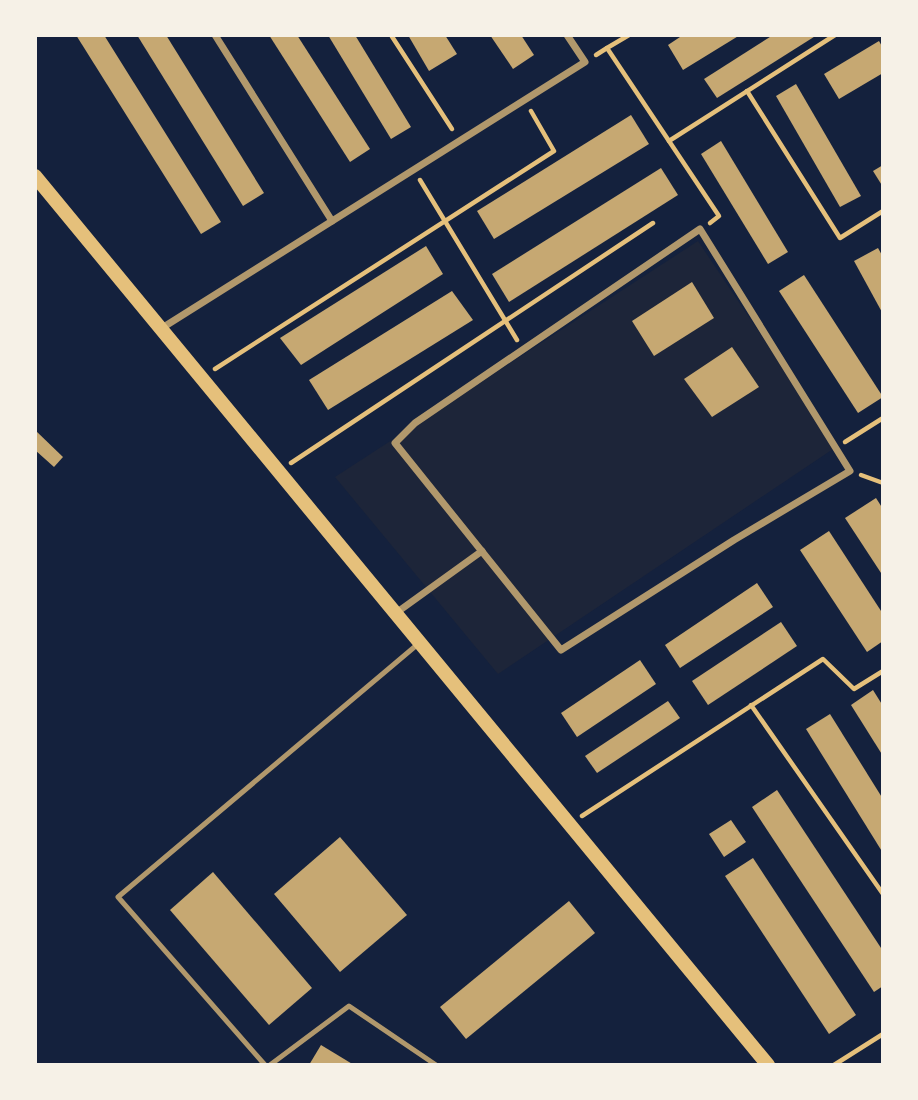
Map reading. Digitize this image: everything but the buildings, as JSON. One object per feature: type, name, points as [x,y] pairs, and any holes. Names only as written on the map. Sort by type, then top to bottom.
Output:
[{"type":"main road","points":[[35,176],[768,1065]]},
{"type":"street","points":[[215,35],[332,221]]},
{"type":"street","points":[[161,329],[584,62],[567,35]]},
{"type":"street","points":[[700,229],[850,471],[734,540],[561,650],[395,443],[415,422],[523,350],[700,229]]},
{"type":"street","points":[[396,613],[482,551]]},
{"type":"lane","points":[[420,643],[118,897],[268,1065],[349,1006],[436,1065]]},
{"type":"path","points":[[391,35],[460,142]]},
{"type":"path","points":[[584,62],[629,35]]},
{"type":"path","points":[[669,141],[835,35]]},
{"type":"path","points":[[607,48],[719,216],[700,229]]},
{"type":"path","points":[[747,91],[840,239],[883,211]]},
{"type":"path","points":[[202,378],[554,151],[526,101]]},
{"type":"path","points":[[414,170],[523,350]]},
{"type":"path","points":[[279,472],[653,223]]},
{"type":"path","points":[[836,447],[883,418]]},
{"type":"path","points":[[850,471],[883,483]]},
{"type":"path","points":[[570,824],[823,659],[854,690],[883,671]]},
{"type":"path","points":[[751,705],[883,894]]},
{"type":"path","points":[[834,1065],[883,1034]]},
{"type":"shaded area","points":[[698,241],[836,447],[498,674],[335,477]]}]
